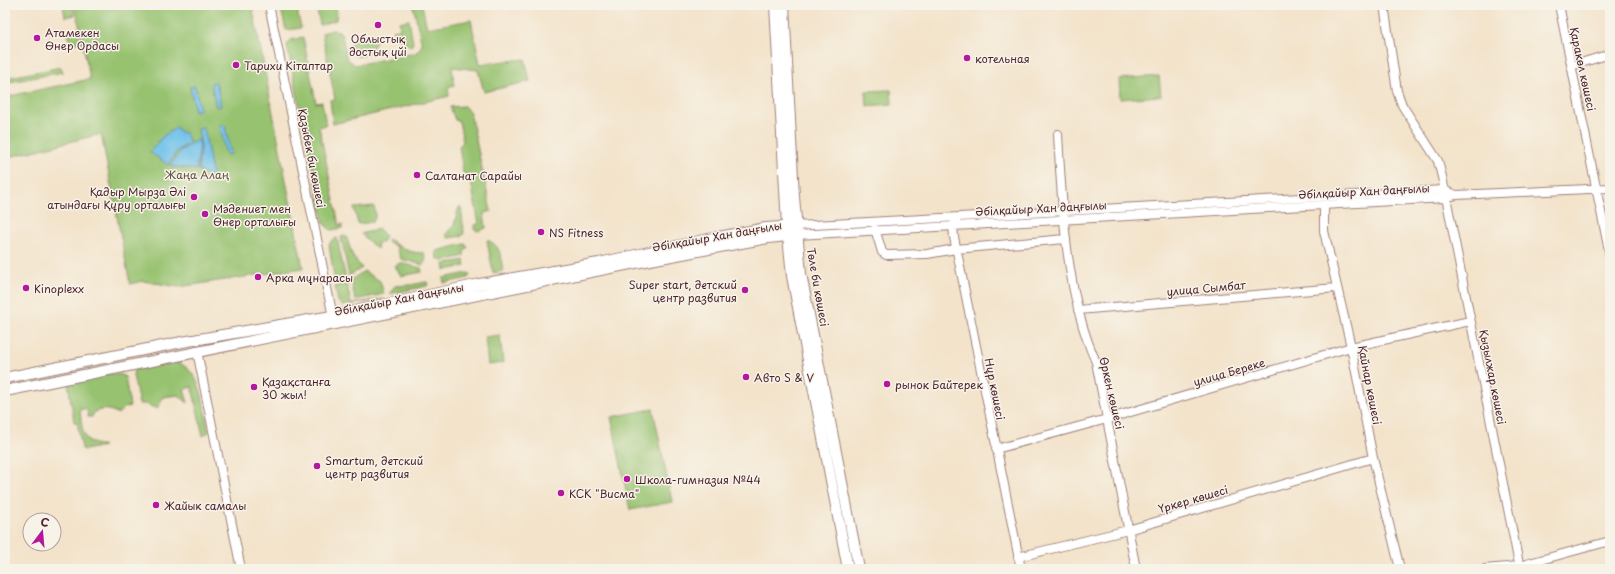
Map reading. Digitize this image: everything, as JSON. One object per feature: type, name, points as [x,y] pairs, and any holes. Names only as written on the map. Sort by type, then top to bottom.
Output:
[{"type":"main road","name":"Төле би көшесі","points":[[775,5],[792,231],[802,274],[859,569]]},
{"type":"main road","name":"Төле би көшесі","points":[[784,5],[792,231],[792,276],[848,569]]},
{"type":"main road","name":"Әбілқайыр Хан даңғылы","points":[[5,391],[197,351],[488,283],[599,263],[713,238],[792,231]]},
{"type":"main road","name":"Әбілқайыр Хан даңғылы","points":[[5,378],[194,340],[333,320]]},
{"type":"main road","points":[[194,340],[197,351]]},
{"type":"street","name":"Қазыбек би көшесі","points":[[270,5],[333,320]]},
{"type":"street","name":"Қызылжар көшесі","points":[[1384,5],[1397,91],[1402,105],[1438,161],[1520,567]]},
{"type":"street","name":"Қаракөл көшесі","points":[[1559,5],[1610,256]]},
{"type":"street","points":[[1572,66],[1610,54]]},
{"type":"street","name":"Өркен көшесі","points":[[1058,134],[1065,239],[1078,310],[1088,345],[1096,362],[1136,569]]},
{"type":"street","points":[[1445,194],[1456,195],[1597,190],[1610,188]]},
{"type":"street","name":"Әбілқайыр Хан даңғылы","points":[[792,231],[960,216],[1064,210],[1445,194]]},
{"type":"street","name":"Әбілқайыр Хан даңғылы","points":[[792,231],[875,229],[1324,205],[1445,194]]},
{"type":"street","name":"Қайнар көшесі","points":[[1324,205],[1324,231],[1336,288],[1351,347],[1373,458],[1400,569]]},
{"type":"street","points":[[953,225],[960,216]]},
{"type":"street","name":"Нұр көшесі","points":[[953,225],[956,249],[1021,569]]},
{"type":"street","points":[[875,229],[882,252],[886,255],[927,254],[956,249],[1065,239]]},
{"type":"street","name":"улица Сымбат","points":[[1078,310],[1336,288]]},
{"type":"street","name":"улица Береке","points":[[996,449],[1107,419],[1351,347],[1470,321]]},
{"type":"street","points":[[197,351],[241,569]]},
{"type":"street","name":"Үркер көшесі","points":[[1018,557],[1128,530],[1373,458]]},
{"type":"street","points":[[1484,569],[1520,567],[1610,541]]},
{"type":"green space","points":[[63,5],[73,5],[75,15],[65,17]]},
{"type":"green space","name":"Жаңа Алаң","points":[[75,5],[252,5],[303,268],[179,287],[143,281],[130,284],[101,134],[5,158],[5,97],[90,79]]},
{"type":"green space","points":[[280,5],[296,5],[301,28],[286,30]]},
{"type":"green space","points":[[316,5],[336,5],[336,20],[320,25]]},
{"type":"green space","points":[[413,5],[422,5],[427,28],[471,20],[480,64],[525,59],[530,81],[484,92],[478,70],[452,67],[454,85],[448,87],[449,96],[333,124],[330,100],[335,99],[322,33],[333,30],[339,31],[342,36],[347,59],[355,65],[415,53],[422,45]]},
{"type":"green space","points":[[409,20],[413,44],[411,46],[395,37],[393,30],[400,29],[399,22]]},
{"type":"green space","points":[[78,31],[80,42],[70,44],[68,33]]},
{"type":"green space","points":[[371,34],[377,38],[372,49],[363,56],[355,56],[351,45],[352,40]]},
{"type":"green space","points":[[303,37],[316,103],[322,102],[326,125],[319,127],[339,225],[343,224],[342,228],[331,230],[324,224],[287,45],[291,40]]},
{"type":"green space","points":[[61,67],[63,72],[5,83],[5,78]]},
{"type":"green space","points":[[1159,76],[1161,96],[1120,99],[1119,79]]},
{"type":"green space","points":[[891,90],[892,104],[867,106],[866,91]]},
{"type":"green space","points":[[464,106],[470,112],[491,211],[484,213],[486,228],[478,231],[474,229],[474,225],[479,224],[470,177],[463,173],[459,146],[463,142],[459,121],[455,120],[450,107]]},
{"type":"green space","points":[[374,206],[375,219],[371,222],[358,224],[354,208]]},
{"type":"green space","points":[[459,207],[461,207],[464,233],[462,236],[448,238],[446,234],[454,225]]},
{"type":"green space","points":[[379,229],[385,235],[383,241],[378,243],[377,249],[361,234]]},
{"type":"green space","points":[[346,236],[353,257],[362,268],[349,276],[341,237]]},
{"type":"green space","points":[[337,238],[346,279],[335,282],[329,246],[331,241]]},
{"type":"green space","points":[[388,238],[396,245],[404,249],[424,253],[426,259],[423,265],[401,259],[396,246],[387,242]]},
{"type":"green space","points":[[487,240],[492,242],[498,248],[501,256],[503,271],[493,273]]},
{"type":"green space","points":[[465,244],[468,247],[464,252],[464,256],[443,261],[437,258],[436,251]]},
{"type":"green space","points":[[464,260],[465,266],[445,270],[444,264]]},
{"type":"green space","points":[[400,263],[421,268],[422,272],[401,276],[395,266]]},
{"type":"green space","points":[[364,271],[380,281],[384,294],[355,300],[351,280]]},
{"type":"green space","points":[[468,273],[470,274],[468,278],[444,283],[443,278]]},
{"type":"green space","points":[[428,283],[427,286],[389,294],[395,286]]},
{"type":"green space","points":[[347,284],[351,304],[384,299],[342,306],[338,301],[335,286]]},
{"type":"green space","points":[[500,335],[503,363],[488,365],[485,337]]},
{"type":"green space","points":[[174,361],[184,366],[191,372],[197,381],[203,400],[209,432],[203,436],[192,387],[184,389],[188,403],[178,395],[163,397],[157,409],[146,404],[139,404],[133,375],[134,370]]},
{"type":"green space","points":[[111,373],[114,375],[120,374],[125,377],[130,406],[124,408],[118,414],[112,411],[104,410],[94,412],[92,417],[88,417],[87,409],[80,409],[81,423],[84,434],[91,442],[104,446],[85,450],[82,449],[77,422],[74,422],[68,382]]},
{"type":"green space","points":[[653,409],[672,502],[630,510],[611,417]]},
{"type":"water","points":[[216,82],[221,106],[216,107],[211,83]]},
{"type":"water","points":[[195,86],[200,110],[195,111],[190,87]]},
{"type":"water","points":[[225,125],[231,154],[226,155],[220,126]]},
{"type":"water","points":[[177,127],[180,132],[185,133],[190,142],[176,152],[168,165],[150,152],[162,137]]},
{"type":"water","points":[[204,128],[213,177],[198,170],[201,147],[198,129]]},
{"type":"water","points":[[198,139],[200,146],[196,170],[170,166],[180,151]]},
{"type":"place","name":"Облыстық достық үйі","points":[[378,25]]},
{"type":"place","name":"Атамекен Өнер Ордасы","points":[[37,38]]},
{"type":"place","name":"котельная","points":[[967,58]]},
{"type":"place","name":"Тарихи Кітаптар","points":[[236,65]]},
{"type":"place","name":"Салтанат Сарайы","points":[[417,175]]},
{"type":"place","name":"Қадыр Мырза Әлі атындағы Құру орталығы","points":[[194,197]]},
{"type":"place","name":"Мәдениет мен Өнер орталығы","points":[[205,214]]},
{"type":"place","name":"NS Fitness","points":[[541,232]]},
{"type":"place","name":"Арка мұнарасы","points":[[258,277]]},
{"type":"place","name":"Kinoplexx","points":[[26,288]]},
{"type":"place","name":"Super start, детский центр развития","points":[[745,290]]},
{"type":"place","name":"Авто S & V","points":[[746,377]]},
{"type":"place","name":"рынок Байтерек","points":[[887,384]]},
{"type":"place","name":"Қазақстанға 30 жыл!","points":[[254,387]]},
{"type":"place","name":"Smartum, детский центр развития","points":[[317,466]]},
{"type":"place","name":"Школа-гимназия №44","points":[[627,479]]},
{"type":"place","name":"КСК \"Висма\"","points":[[561,493]]},
{"type":"place","name":"Жайык самалы","points":[[156,505]]}]
